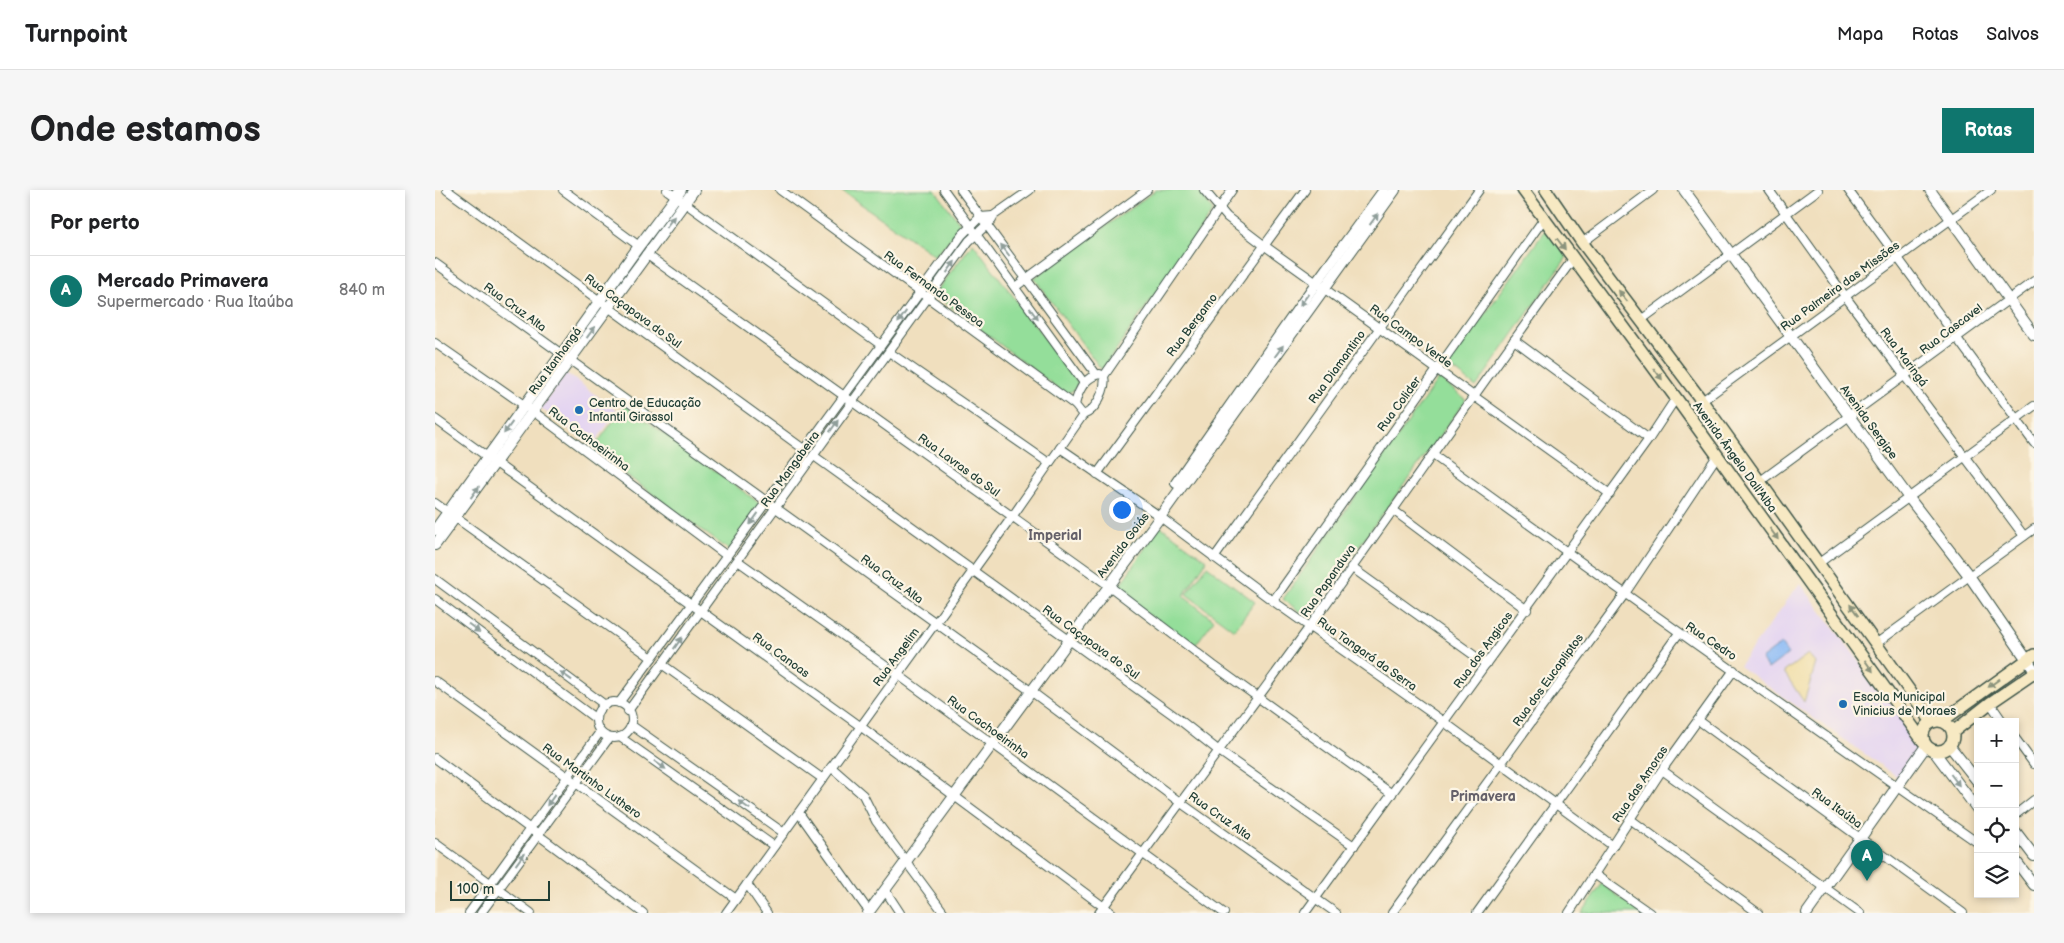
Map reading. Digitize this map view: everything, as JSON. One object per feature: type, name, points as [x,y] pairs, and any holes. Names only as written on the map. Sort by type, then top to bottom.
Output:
[{"type":"main road","name":"Avenida Ângelo Dall'Alba","points":[[1523,190],[1543,220],[1676,398],[1927,746]]},
{"type":"main road","name":"Avenida Ângelo Dall'Alba","points":[[1546,190],[1582,242],[1703,400],[1759,482],[1877,643],[1937,721]]},
{"type":"main road","points":[[1543,220],[1552,214],[1564,217]]},
{"type":"main road","points":[[1717,456],[1722,448],[1734,446]]},
{"type":"main road","points":[[1758,513],[1765,514],[1771,511],[1775,503]]},
{"type":"main road","points":[[1937,721],[1947,724],[1953,732],[1953,739],[1942,750],[1927,746],[1924,729],[2031,657]]},
{"type":"main road","points":[[1953,732],[2034,671]]},
{"type":"street","name":"Rua Caçapava do Sul","points":[[447,190],[805,450]]},
{"type":"street","name":"Rua Lavras do Sul","points":[[563,190],[642,250],[1106,584],[1392,794]]},
{"type":"street","points":[[667,190],[681,196],[881,345]]},
{"type":"street","name":"Rua Itanhangá","points":[[435,545],[487,456],[524,406],[566,357],[681,196],[693,190]]},
{"type":"street","name":"Rua Fernando Pessoa","points":[[780,190],[1075,405],[1083,415]]},
{"type":"street","points":[[944,190],[1084,383]]},
{"type":"street","points":[[961,190],[1100,375]]},
{"type":"street","points":[[981,217],[993,216],[1030,190]]},
{"type":"street","points":[[1015,287],[1147,190]]},
{"type":"street","name":"Rua Campo Verde","points":[[1204,190],[1227,217],[1265,246],[1610,494]]},
{"type":"street","points":[[1075,405],[1084,383],[1100,375],[1232,190]]},
{"type":"street","name":"Rua Bergamo","points":[[1097,474],[1305,190]]},
{"type":"street","name":"Avenida Goiás","points":[[864,911],[991,743],[1157,515],[1320,285],[1384,190]]},
{"type":"street","name":"Avenida Goiás","points":[[1320,285],[1395,190]]},
{"type":"street","name":"Rua Diamantino","points":[[1214,558],[1479,190]]},
{"type":"street","points":[[1582,242],[1653,190]]},
{"type":"street","name":"Avenida Sergipe","points":[[1684,190],[1909,498],[2031,657],[2034,671]]},
{"type":"street","name":"Rua Maringá","points":[[1769,190],[1963,457],[2024,536]]},
{"type":"street","points":[[1641,320],[1818,190]]},
{"type":"street","points":[[1848,190],[2034,443]]},
{"type":"street","points":[[1930,190],[2034,335]]},
{"type":"street","name":"Rua Palmeira das Missões","points":[[1703,400],[1991,190]]},
{"type":"street","name":"Rua Mangabeira","points":[[628,711],[969,241],[992,220],[993,216]]},
{"type":"street","name":"Rua Mangabeira","points":[[619,703],[919,292],[970,226],[981,217]]},
{"type":"street","name":"Rua Colider","points":[[1273,601],[1543,220]]},
{"type":"street","name":"Rua Papanduva","points":[[1102,910],[1309,627],[1573,260]]},
{"type":"street","name":"Rua Cruz Alta","points":[[435,263],[1336,913]]},
{"type":"street","name":"Rua Cascavel","points":[[1759,482],[2034,281]]},
{"type":"street","points":[[1514,340],[1649,439]]},
{"type":"street","name":"Rua Cachoeirinha","points":[[435,343],[534,412],[727,556]]},
{"type":"street","points":[[889,352],[1049,463]]},
{"type":"street","name":"Rua Itanhangá","points":[[435,530],[452,515],[496,463],[534,412],[566,357]]},
{"type":"street","name":"Rua Angelim","points":[[726,913],[1012,517],[1083,415],[1090,412],[1105,385],[1100,375]]},
{"type":"street","name":"Rua dos Angicos","points":[[1305,913],[1527,610],[1676,398]]},
{"type":"street","points":[[1819,563],[2034,406]]},
{"type":"street","name":"Rua Canoas","points":[[435,419],[860,726],[1102,910],[1112,913]]},
{"type":"street","name":"Rua Tangará da Serra","points":[[1060,448],[1157,515],[1613,846]]},
{"type":"street","name":"Rua Cedro","points":[[1433,455],[1625,595],[1974,840]]},
{"type":"street","name":"Rua Caçapava do Sul","points":[[813,456],[974,570],[1176,717],[1219,751],[1354,846]]},
{"type":"street","name":"Rua dos Eucapliptos","points":[[1392,913],[1625,595],[1717,456]]},
{"type":"street","points":[[435,503],[653,658]]},
{"type":"street","points":[[1393,510],[1527,610]]},
{"type":"street","points":[[1877,643],[2034,529]]},
{"type":"street","name":"Rua Cachoeirinha","points":[[737,561],[897,674],[1224,913]]},
{"type":"street","points":[[1351,567],[1486,664]]},
{"type":"street","points":[[435,579],[605,705]]},
{"type":"street","points":[[435,599],[596,719],[600,732],[609,738],[621,737],[631,725],[628,711],[619,703],[605,705],[601,708],[596,719]]},
{"type":"street","points":[[1477,913],[1679,633]]},
{"type":"street","points":[[663,665],[823,779]]},
{"type":"street","name":"Rua das Amoras","points":[[1569,913],[1662,770],[1734,670]]},
{"type":"street","name":"Rua Martinho Luthero","points":[[435,681],[736,899]]},
{"type":"street","points":[[1990,704],[2000,718]]},
{"type":"street","name":"Rua Itaúba","points":[[1698,720],[1963,913]]},
{"type":"street","points":[[631,725],[784,833]]},
{"type":"street","points":[[469,913],[600,732]]},
{"type":"street","points":[[621,737],[774,846]]},
{"type":"street","points":[[481,913],[609,738]]},
{"type":"street","points":[[2019,743],[2034,764]]},
{"type":"street","points":[[1949,745],[1974,777]]},
{"type":"street","points":[[1807,913],[1927,746]]},
{"type":"street","name":"Avenida Ângelo Dall'Alba","points":[[1927,746],[1976,808]]},
{"type":"street","points":[[435,758],[643,913]]},
{"type":"street","points":[[831,767],[863,795],[876,821],[944,913]]},
{"type":"street","points":[[1662,770],[1860,913]]},
{"type":"street","points":[[2019,812],[2034,800]]},
{"type":"street","points":[[799,813],[864,911]]},
{"type":"street","points":[[1630,819],[1759,913]]},
{"type":"street","points":[[2019,836],[2034,856]]},
{"type":"street","points":[[435,843],[531,913]]},
{"type":"street","name":"Avenida Goiás","points":[[864,911],[885,890],[904,859]]},
{"type":"street","points":[[2019,865],[2032,882]]},
{"type":"street","points":[[2019,872],[2032,882]]},
{"type":"street","points":[[1594,874],[1650,913]]},
{"type":"street","points":[[747,884],[767,913]]},
{"type":"street","points":[[885,890],[900,913]]},
{"type":"shaded area","name":"Centro de Educação Infantil Girassol","points":[[566,373],[618,411],[592,446],[541,408]]},
{"type":"shaded area","name":"Escola Municipal Vinicius de Moraes","points":[[1800,583],[1921,743],[1921,748],[1899,778],[1739,666]]},
{"type":"green space","points":[[841,190],[935,190],[962,226],[935,256]]},
{"type":"green space","points":[[1156,190],[1198,190],[1213,211],[1101,369],[1034,278]]},
{"type":"green space","points":[[1547,228],[1567,257],[1476,387],[1448,365]]},
{"type":"green space","points":[[973,243],[1078,382],[1073,390],[1064,393],[934,294]]},
{"type":"green space","points":[[1439,378],[1466,400],[1307,617],[1283,599]]},
{"type":"green space","points":[[625,405],[762,505],[729,550],[592,450]]},
{"type":"green space","points":[[1160,526],[1207,560],[1183,596],[1214,620],[1193,648],[1116,591]]},
{"type":"green space","points":[[1207,566],[1255,602],[1234,630],[1186,594]]},
{"type":"green space","points":[[1602,884],[1641,913],[1582,913]]},
{"type":"sand","points":[[1808,654],[1816,663],[1804,702],[1784,672]]},
{"type":"water","points":[[1781,644],[1788,654],[1768,669],[1761,659]]},
{"type":"place","name":"Centro de Educação Infantil Girassol","points":[[579,410]]},
{"type":"place","name":"Escola Municipal Vinicius de Moraes","points":[[1843,704]]},
{"type":"place","name":"Mercado Primavera","points":[[1867,881]]},
{"type":"district","name":"Imperial","points":[[1055,535]]},
{"type":"district","name":"Primavera","points":[[1483,796]]}]
